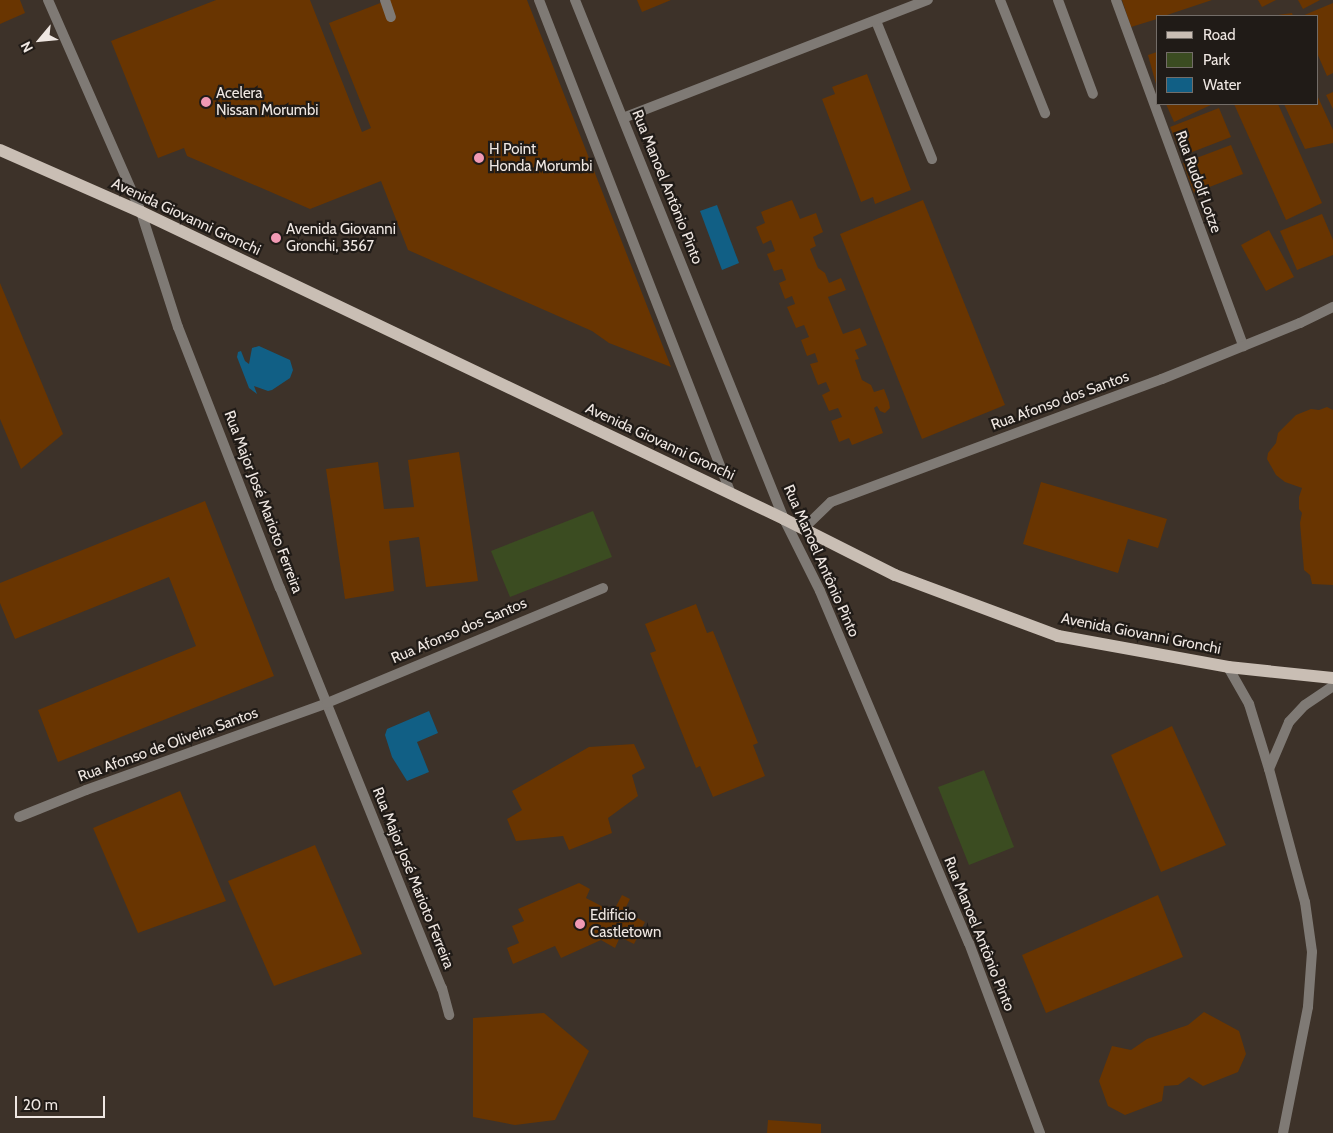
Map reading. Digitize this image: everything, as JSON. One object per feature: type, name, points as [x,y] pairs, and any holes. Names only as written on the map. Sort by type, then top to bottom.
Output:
[{"type":"main road","name":"Avenida Giovanni Gronchi","points":[[0,150],[140,212],[784,519],[895,575],[1058,636],[1228,667],[1333,678]]},
{"type":"street","name":"Rua Major José Marioto Ferreira","points":[[48,0],[140,212],[178,328],[442,988],[449,1015]]},
{"type":"street","points":[[385,0],[391,17]]},
{"type":"street","points":[[539,0],[731,494]]},
{"type":"street","name":"Rua Manoel Antônio Pinto","points":[[575,0],[784,519],[820,590],[969,943],[1040,1133]]},
{"type":"street","points":[[623,118],[928,0]]},
{"type":"street","points":[[1000,0],[1045,113]]},
{"type":"street","points":[[1058,0],[1093,94]]},
{"type":"street","name":"Rua Rudolf Lotze","points":[[1116,0],[1243,346]]},
{"type":"street","points":[[876,21],[932,159]]},
{"type":"street","name":"Rua Afonso dos Santos","points":[[803,529],[831,502],[1162,379],[1333,307]]},
{"type":"street","name":"Rua Afonso dos Santos","points":[[327,703],[603,588]]},
{"type":"street","points":[[1228,667],[1249,704],[1269,769],[1305,902],[1312,952],[1308,1007],[1283,1133]]},
{"type":"street","points":[[1269,769],[1289,722],[1305,705],[1333,686]]},
{"type":"street","name":"Rua Afonso de Oliveira Santos","points":[[20,817],[86,790],[327,703]]},
{"type":"green space","points":[[593,511],[612,557],[510,597],[491,551]]},
{"type":"green space","points":[[984,770],[1014,847],[969,865],[938,787]]},
{"type":"water","points":[[717,205],[739,263],[722,270],[700,211]]},
{"type":"water","points":[[259,346],[290,360],[293,370],[290,378],[272,390],[268,391],[254,386],[257,394],[249,388],[237,357],[238,352],[241,351],[245,361],[249,364],[252,348]]},
{"type":"water","points":[[429,711],[438,733],[417,742],[429,772],[407,781],[392,757],[385,735],[387,729]]},
{"type":"building","points":[[0,0],[20,0],[25,13],[0,24]]},
{"type":"building","points":[[216,0],[310,0],[362,132],[371,128],[329,23],[388,0],[527,0],[671,367],[609,343],[592,331],[408,250],[381,181],[310,209],[187,156],[184,148],[158,158],[111,41]]},
{"type":"building","points":[[637,0],[671,0],[642,12]]},
{"type":"building","points":[[1122,0],[1212,0],[1167,15],[1156,15],[1156,19],[1131,27]]},
{"type":"building","points":[[1258,0],[1276,0],[1262,7]]},
{"type":"building","points":[[1298,0],[1320,0],[1303,9]]},
{"type":"building","points":[[1333,3],[1333,73],[1327,76],[1318,55],[1318,15],[1304,15]]},
{"type":"building","points":[[1156,52],[1156,84],[1148,55]]},
{"type":"building","points":[[867,74],[911,190],[875,204],[873,197],[861,202],[822,99],[835,94],[832,87]]},
{"type":"building","points":[[1333,92],[1333,109],[1326,95]]},
{"type":"building","points":[[1318,97],[1333,130],[1333,143],[1305,149],[1284,105],[1318,105]]},
{"type":"building","points":[[1166,105],[1211,105],[1174,122]]},
{"type":"building","points":[[1234,105],[1278,105],[1322,203],[1286,220]]},
{"type":"building","points":[[1219,108],[1231,137],[1182,156],[1170,127]]},
{"type":"building","points":[[1231,145],[1243,174],[1194,193],[1183,163]]},
{"type":"building","points":[[792,200],[800,219],[816,213],[823,232],[813,237],[816,246],[810,249],[818,268],[825,273],[829,283],[841,278],[846,290],[828,297],[843,334],[860,328],[867,345],[855,350],[859,359],[855,360],[862,380],[871,385],[874,392],[884,389],[889,402],[890,408],[885,413],[880,411],[877,406],[874,408],[883,433],[852,445],[849,438],[839,442],[831,421],[842,417],[838,408],[829,411],[822,395],[830,391],[826,382],[818,385],[810,364],[818,362],[815,353],[807,356],[801,340],[809,337],[804,325],[796,328],[787,307],[795,304],[792,296],[785,299],[779,283],[786,280],[782,269],[774,271],[767,254],[775,251],[771,240],[763,244],[756,227],[765,223],[761,212]]},
{"type":"building","points":[[923,200],[1005,405],[922,439],[840,234]]},
{"type":"building","points":[[1322,214],[1333,240],[1333,255],[1297,270],[1280,231]]},
{"type":"building","points":[[1269,230],[1294,277],[1266,291],[1241,245]]},
{"type":"building","points":[[0,283],[63,434],[21,469],[0,419]]},
{"type":"building","points":[[1327,407],[1333,410],[1333,585],[1312,584],[1310,575],[1304,570],[1300,523],[1302,513],[1299,509],[1299,497],[1302,488],[1285,482],[1276,475],[1267,459],[1268,453],[1276,443],[1278,433],[1296,415],[1311,409],[1319,410]]},
{"type":"building","points":[[459,452],[478,581],[426,587],[419,537],[389,541],[394,591],[345,599],[326,469],[378,462],[384,509],[414,507],[408,460]]},
{"type":"building","points":[[1041,482],[1167,519],[1158,548],[1128,539],[1118,573],[1023,544]]},
{"type":"building","points":[[205,501],[274,676],[58,762],[38,710],[196,646],[169,577],[15,639],[0,603],[0,583]]},
{"type":"building","points":[[696,604],[707,633],[713,631],[758,743],[753,745],[765,776],[713,797],[700,766],[696,768],[650,653],[656,651],[645,624]]},
{"type":"building","points":[[1172,726],[1226,845],[1161,872],[1111,755]]},
{"type":"building","points":[[634,744],[645,768],[632,775],[638,796],[608,818],[612,833],[569,850],[563,836],[516,841],[507,819],[522,810],[512,791],[589,747]]},
{"type":"building","points":[[180,791],[226,901],[138,933],[93,828]]},
{"type":"building","points":[[315,845],[362,954],[274,986],[228,881]]},
{"type":"building","name":"Edificio Castletown","points":[[579,883],[590,889],[586,898],[613,912],[622,895],[630,899],[624,911],[645,922],[634,944],[620,937],[615,948],[601,940],[561,958],[555,946],[513,964],[507,948],[519,943],[512,926],[524,921],[518,909]]},
{"type":"building","points":[[1158,895],[1183,957],[1046,1013],[1022,955]]},
{"type":"building","points":[[1204,1012],[1239,1031],[1246,1054],[1238,1072],[1203,1086],[1189,1077],[1178,1085],[1164,1086],[1162,1101],[1125,1115],[1108,1106],[1099,1081],[1112,1046],[1131,1050],[1147,1039],[1188,1025]]},
{"type":"building","points":[[544,1013],[589,1051],[555,1120],[515,1125],[473,1117],[473,1018]]},
{"type":"building","points":[[768,1120],[821,1124],[821,1133],[767,1133]]},
{"type":"place","name":"Acelera Nissan Morumbi","points":[[206,102]]},
{"type":"place","name":"H Point Honda Morumbi","points":[[479,158]]},
{"type":"place","name":"Avenida Giovanni Gronchi, 3567","points":[[276,238]]},
{"type":"place","name":"Edificio Castletown","points":[[580,924]]}]
